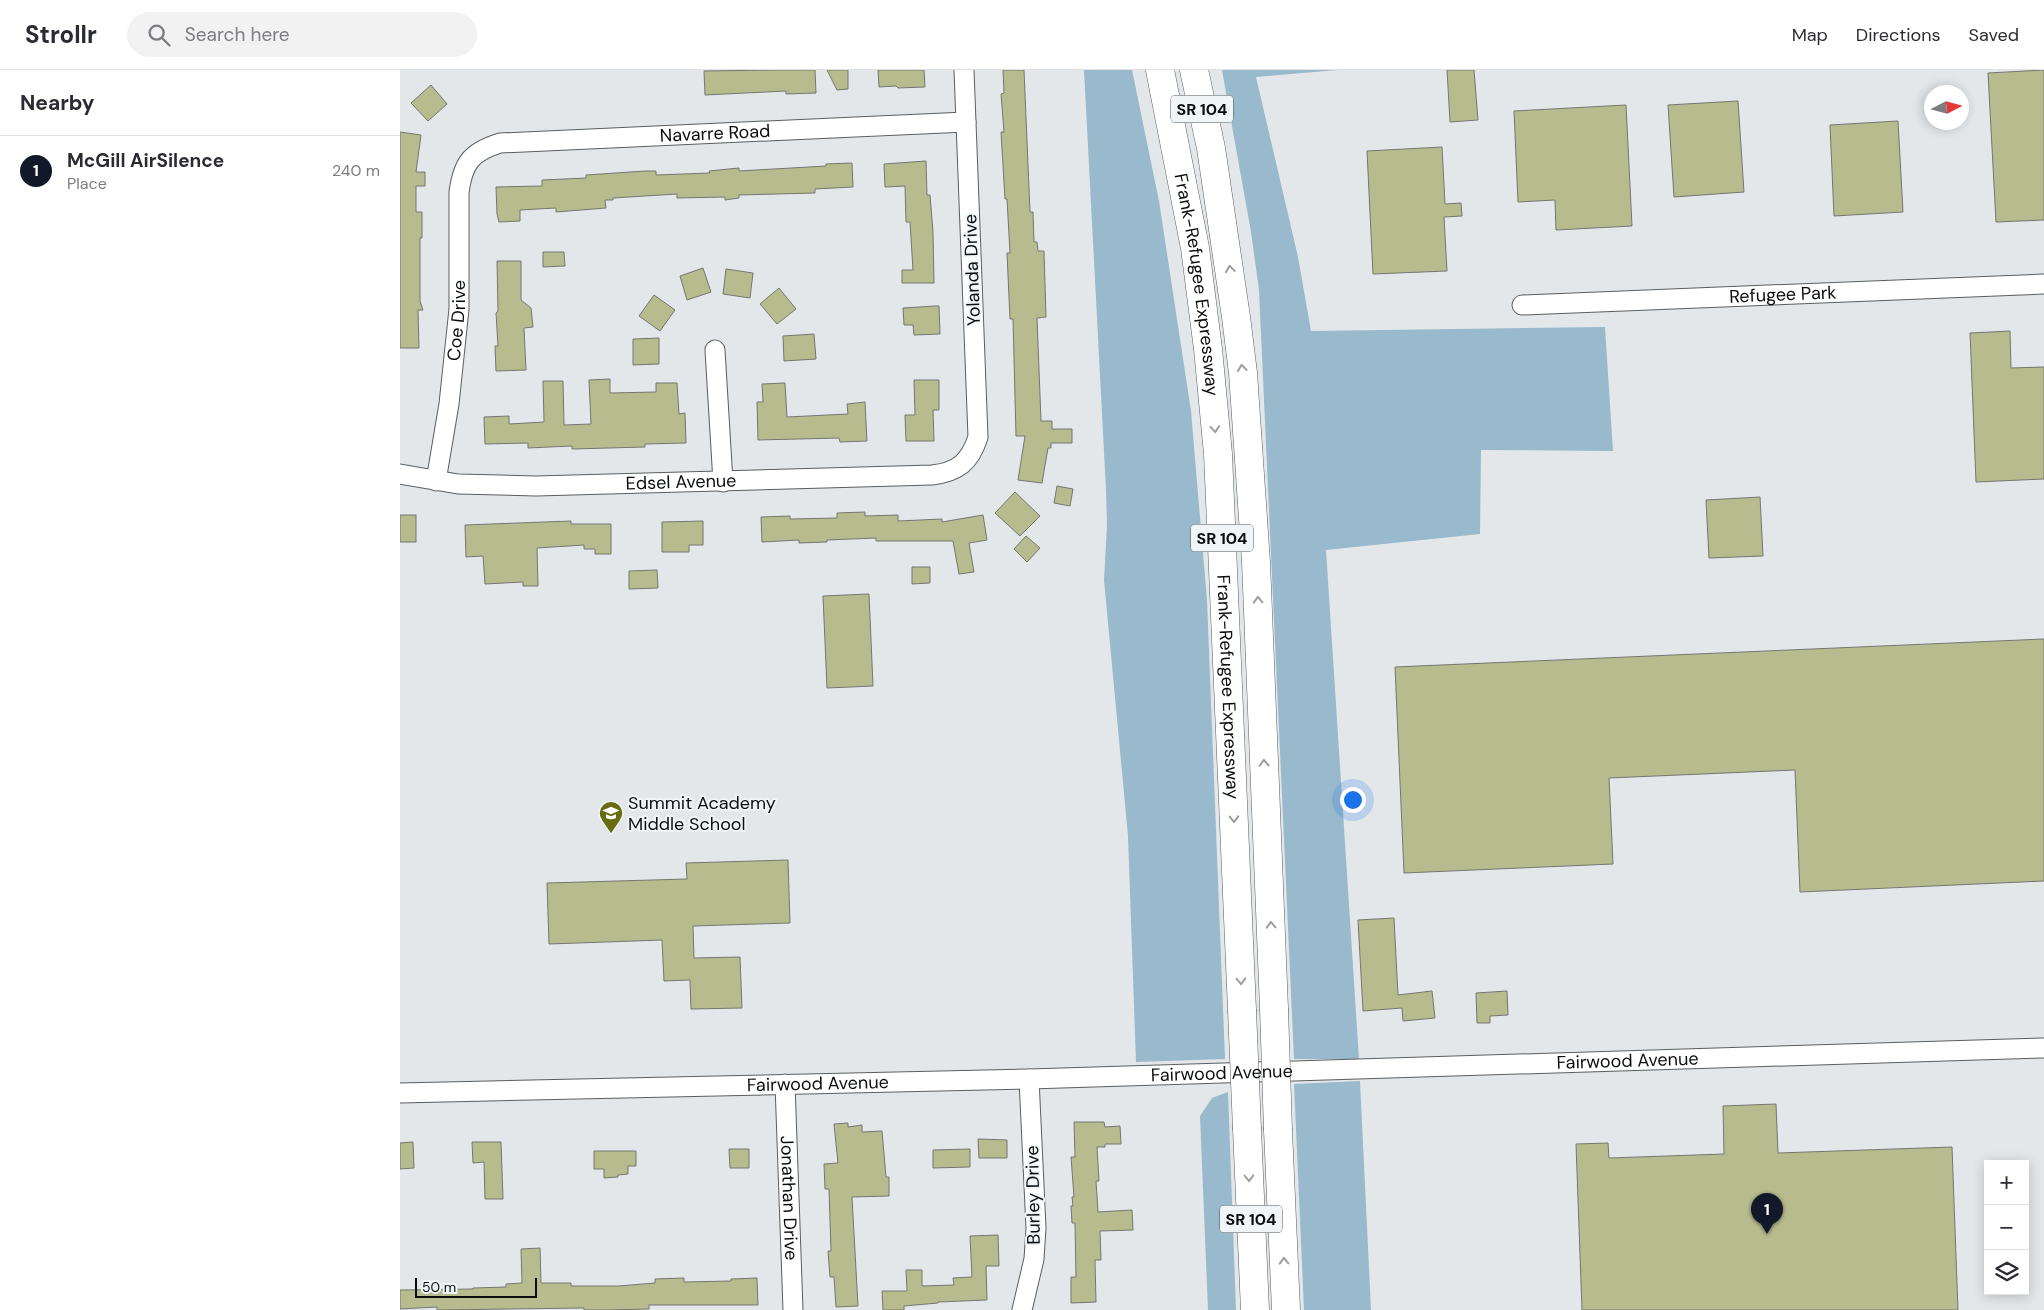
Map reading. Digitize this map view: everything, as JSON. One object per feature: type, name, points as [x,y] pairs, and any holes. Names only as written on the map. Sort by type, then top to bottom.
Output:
[{"type":"highway","points":[[1150,70],[1178,153]]},
{"type":"highway","name":"Frank-Refugee Expressway","points":[[1160,70],[1178,153],[1195,248],[1208,349],[1218,454],[1255,1310]]},
{"type":"highway","name":"Frank-Refugee Expressway","points":[[1194,70],[1211,148],[1236,317],[1249,455],[1256,562],[1286,1310]]},
{"type":"highway","points":[[1200,70],[1211,148]]},
{"type":"street","name":"Yolanda Drive","points":[[962,464],[973,453],[978,437],[964,70]]},
{"type":"street","name":"Navarre Road","points":[[469,159],[483,148],[500,143],[966,122]]},
{"type":"street","name":"Coe Drive","points":[[436,481],[449,404],[459,309],[459,192],[461,175],[469,159]]},
{"type":"street","name":"Refugee Park","points":[[1522,305],[2044,284]]},
{"type":"street","points":[[715,350],[722,482]]},
{"type":"street","name":"Edsel Avenue","points":[[400,474],[458,484],[536,486],[932,475],[948,473],[962,464]]},
{"type":"street","name":"Fairwood Avenue","points":[[400,1093],[1030,1079],[2044,1048]]},
{"type":"street","name":"Burley Drive","points":[[1022,1310],[1034,1259],[1036,1228],[1030,1079]]},
{"type":"street","name":"Jonathan Drive","points":[[785,1084],[793,1310]]},
{"type":"shaded area","points":[[1084,70],[1132,70],[1159,201],[1191,411],[1207,600],[1225,1059],[1136,1062],[1128,836],[1104,580],[1107,525],[1106,490]]},
{"type":"shaded area","points":[[1222,70],[1338,70],[1256,77],[1298,257],[1311,331],[1605,327],[1613,451],[1481,450],[1480,534],[1326,550],[1359,1059],[1294,1059],[1259,290],[1251,232]]},
{"type":"shaded area","points":[[1360,1081],[1371,1310],[1304,1310],[1294,1084]]},
{"type":"shaded area","points":[[1228,1092],[1236,1310],[1208,1310],[1200,1116],[1212,1098]]},
{"type":"building","points":[[815,70],[816,93],[786,94],[786,91],[705,95],[704,71]]},
{"type":"building","points":[[827,70],[848,70],[848,89],[837,90]]},
{"type":"building","points":[[878,70],[924,70],[925,87],[879,87]]},
{"type":"building","points":[[1003,70],[1024,70],[1030,212],[1033,212],[1034,242],[1037,242],[1038,251],[1044,251],[1046,317],[1037,318],[1041,421],[1052,421],[1052,429],[1072,429],[1072,443],[1051,443],[1051,448],[1048,448],[1042,483],[1018,480],[1025,436],[1016,436],[1013,319],[1010,319],[1007,253],[1010,253],[1001,132],[1004,132],[1001,94],[1004,93]]},
{"type":"building","points":[[1447,70],[1474,70],[1478,120],[1450,122]]},
{"type":"building","points":[[2044,70],[2044,220],[1996,222],[1988,73]]},
{"type":"building","points":[[431,85],[447,104],[428,121],[411,103]]},
{"type":"building","points":[[1738,101],[1744,192],[1674,197],[1668,105]]},
{"type":"building","points":[[1626,105],[1632,226],[1556,230],[1555,200],[1518,202],[1514,111]]},
{"type":"building","points":[[1898,121],[1903,212],[1834,216],[1830,125]]},
{"type":"building","points":[[400,132],[421,135],[416,172],[425,172],[425,186],[416,186],[416,212],[422,212],[420,301],[423,310],[418,310],[419,348],[400,348]]},
{"type":"building","points":[[1442,147],[1445,204],[1461,203],[1462,216],[1444,217],[1447,271],[1373,274],[1367,151]]},
{"type":"building","points":[[926,161],[927,195],[930,195],[933,232],[934,283],[902,283],[902,270],[913,270],[910,222],[906,222],[905,186],[885,187],[884,164]]},
{"type":"building","points":[[852,163],[853,187],[815,189],[815,193],[739,195],[739,198],[725,200],[725,197],[677,198],[677,194],[613,198],[613,200],[605,200],[606,208],[556,212],[556,208],[520,210],[520,221],[499,222],[497,214],[496,187],[542,186],[542,180],[586,178],[586,175],[645,171],[656,171],[656,175],[710,173],[709,171],[739,168],[739,171]]},
{"type":"building","points":[[543,252],[564,252],[565,266],[543,267]]},
{"type":"building","points":[[497,261],[521,261],[521,300],[531,308],[533,327],[524,328],[526,370],[496,371],[495,346],[498,346],[496,313],[498,311]]},
{"type":"building","points":[[703,268],[711,292],[687,300],[680,276]]},
{"type":"building","points":[[726,269],[753,273],[750,298],[723,294]]},
{"type":"building","points":[[779,288],[796,309],[777,324],[760,304]]},
{"type":"building","points":[[654,295],[675,310],[660,331],[639,316]]},
{"type":"building","points":[[939,306],[940,334],[914,335],[913,325],[904,325],[903,308]]},
{"type":"building","points":[[2010,331],[2011,368],[2044,367],[2044,479],[1976,482],[1970,333]]},
{"type":"building","points":[[814,334],[816,359],[784,361],[783,336]]},
{"type":"building","points":[[659,338],[659,364],[633,365],[633,339]]},
{"type":"building","points":[[610,379],[610,393],[656,392],[656,383],[677,383],[679,414],[685,413],[686,443],[645,444],[645,447],[572,449],[572,446],[528,448],[528,443],[485,444],[484,417],[509,416],[509,424],[544,422],[543,381],[563,381],[564,425],[591,424],[589,380]]},
{"type":"building","points":[[914,380],[939,380],[939,410],[933,410],[934,441],[906,441],[905,415],[915,415]]},
{"type":"building","points":[[785,383],[787,417],[848,414],[847,404],[865,402],[867,441],[840,442],[839,438],[758,440],[757,402],[763,402],[762,384]]},
{"type":"building","points":[[1057,486],[1073,489],[1070,506],[1054,503]]},
{"type":"building","points":[[1015,492],[1040,516],[1020,536],[995,513]]},
{"type":"building","points":[[1760,497],[1763,556],[1709,558],[1706,500]]},
{"type":"building","points":[[865,512],[865,516],[898,515],[898,521],[942,519],[942,522],[983,515],[987,540],[969,543],[974,572],[959,574],[953,541],[876,541],[876,538],[799,543],[799,540],[762,542],[761,517],[790,516],[790,519],[837,518],[837,513]]},
{"type":"building","points":[[400,515],[416,515],[416,542],[400,542]]},
{"type":"building","points":[[571,521],[571,524],[611,524],[611,554],[595,554],[595,549],[584,549],[584,545],[537,548],[538,586],[523,586],[523,582],[485,584],[483,556],[466,557],[465,525]]},
{"type":"building","points":[[703,521],[703,545],[689,545],[689,552],[662,552],[662,522]]},
{"type":"building","points":[[1026,536],[1040,548],[1027,562],[1014,549]]},
{"type":"building","points":[[912,567],[930,567],[930,583],[912,584]]},
{"type":"building","points":[[657,570],[658,588],[629,589],[629,571]]},
{"type":"building","points":[[869,594],[873,686],[827,688],[823,596]]},
{"type":"building","points":[[2044,639],[2044,881],[1800,892],[1795,770],[1609,778],[1613,864],[1404,873],[1395,667]]},
{"type":"building","points":[[788,860],[790,923],[693,926],[694,958],[740,957],[742,1008],[691,1009],[690,980],[664,981],[662,940],[549,944],[547,883],[687,879],[686,863]]},
{"type":"building","points":[[1394,918],[1398,995],[1432,991],[1435,1018],[1403,1021],[1402,1008],[1363,1011],[1358,920]]},
{"type":"building","points":[[1507,991],[1508,1015],[1490,1016],[1490,1023],[1477,1023],[1476,993]]},
{"type":"building","points":[[1776,1104],[1778,1153],[1952,1147],[1958,1310],[1582,1310],[1576,1144],[1608,1143],[1609,1158],[1724,1154],[1723,1106]]},
{"type":"building","points":[[1074,1122],[1104,1122],[1105,1127],[1120,1126],[1121,1144],[1105,1144],[1105,1147],[1097,1147],[1099,1181],[1096,1181],[1098,1212],[1132,1210],[1133,1230],[1100,1231],[1101,1260],[1095,1260],[1096,1302],[1071,1303],[1071,1277],[1076,1277],[1075,1223],[1072,1223],[1071,1206],[1073,1206],[1072,1197],[1074,1197],[1071,1157],[1075,1157]]},
{"type":"building","points":[[848,1123],[848,1127],[862,1125],[862,1132],[882,1131],[886,1177],[889,1177],[889,1196],[852,1197],[858,1306],[836,1307],[834,1277],[830,1277],[828,1251],[831,1251],[829,1189],[825,1189],[824,1164],[838,1163],[834,1124]]},
{"type":"building","points":[[978,1139],[1007,1140],[1007,1158],[979,1158]]},
{"type":"building","points":[[413,1142],[414,1168],[400,1169],[400,1143]]},
{"type":"building","points":[[472,1142],[501,1142],[503,1199],[485,1199],[484,1162],[473,1163]]},
{"type":"building","points":[[729,1149],[749,1149],[749,1168],[730,1168]]},
{"type":"building","points":[[970,1149],[970,1167],[933,1168],[933,1150]]},
{"type":"building","points":[[594,1151],[636,1151],[636,1166],[628,1166],[628,1174],[604,1178],[604,1169],[594,1169]]},
{"type":"building","points":[[998,1235],[999,1266],[986,1266],[987,1300],[938,1302],[904,1306],[904,1310],[883,1310],[882,1291],[907,1291],[906,1270],[922,1270],[922,1286],[954,1285],[953,1278],[972,1277],[970,1236]]},
{"type":"building","points":[[540,1248],[541,1283],[571,1283],[571,1286],[619,1286],[655,1283],[655,1279],[684,1278],[684,1282],[731,1281],[731,1279],[757,1278],[758,1305],[649,1305],[649,1309],[607,1310],[584,1310],[584,1308],[437,1310],[437,1307],[400,1309],[400,1290],[473,1289],[506,1287],[506,1284],[522,1283],[521,1249]]},
{"type":"place","name":"Summit Academy Middle School","points":[[611,834]]},
{"type":"place","name":"McGill AirSilence","points":[[1767,1234]]}]
